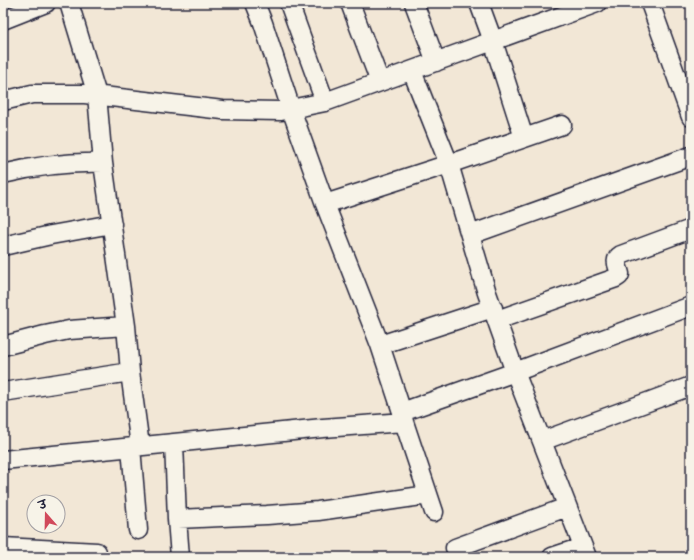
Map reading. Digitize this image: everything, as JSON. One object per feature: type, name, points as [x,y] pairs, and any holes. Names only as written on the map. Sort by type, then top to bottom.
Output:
[{"type":"street","points":[[3,20],[46,3]]},
{"type":"street","points":[[68,3],[97,95],[103,163],[126,326],[136,447],[138,530]]},
{"type":"street","points":[[256,3],[291,110],[325,204],[380,345],[434,512]]},
{"type":"street","points":[[289,3],[325,102]]},
{"type":"street","points":[[350,3],[380,82]]},
{"type":"street","points":[[414,3],[436,62]]},
{"type":"street","points":[[478,3],[493,41],[524,138]]},
{"type":"street","points":[[3,101],[32,94],[85,94],[223,110],[291,110],[325,102],[493,41],[559,10],[597,3]]},
{"type":"street","points":[[650,3],[691,116]]},
{"type":"street","points":[[412,70],[449,164],[487,293],[515,372],[585,552],[552,557]]},
{"type":"street","points":[[325,204],[449,164],[562,125]]},
{"type":"street","points":[[470,235],[691,156]]},
{"type":"street","points":[[3,174],[16,170],[62,164],[82,162],[103,163]]},
{"type":"street","points":[[3,246],[51,235],[112,224]]},
{"type":"street","points":[[380,345],[495,314],[616,278],[620,274],[616,260],[620,254],[691,229]]},
{"type":"street","points":[[3,460],[323,428],[403,417],[515,372],[691,306]]},
{"type":"street","points":[[3,346],[69,330],[126,326]]},
{"type":"street","points":[[3,392],[130,372]]},
{"type":"street","points":[[542,440],[691,386]]},
{"type":"street","points":[[174,443],[180,557]]},
{"type":"street","points":[[177,519],[318,511],[428,495]]},
{"type":"street","points":[[455,548],[567,507]]},
{"type":"street","points":[[3,547],[97,552]]}]
